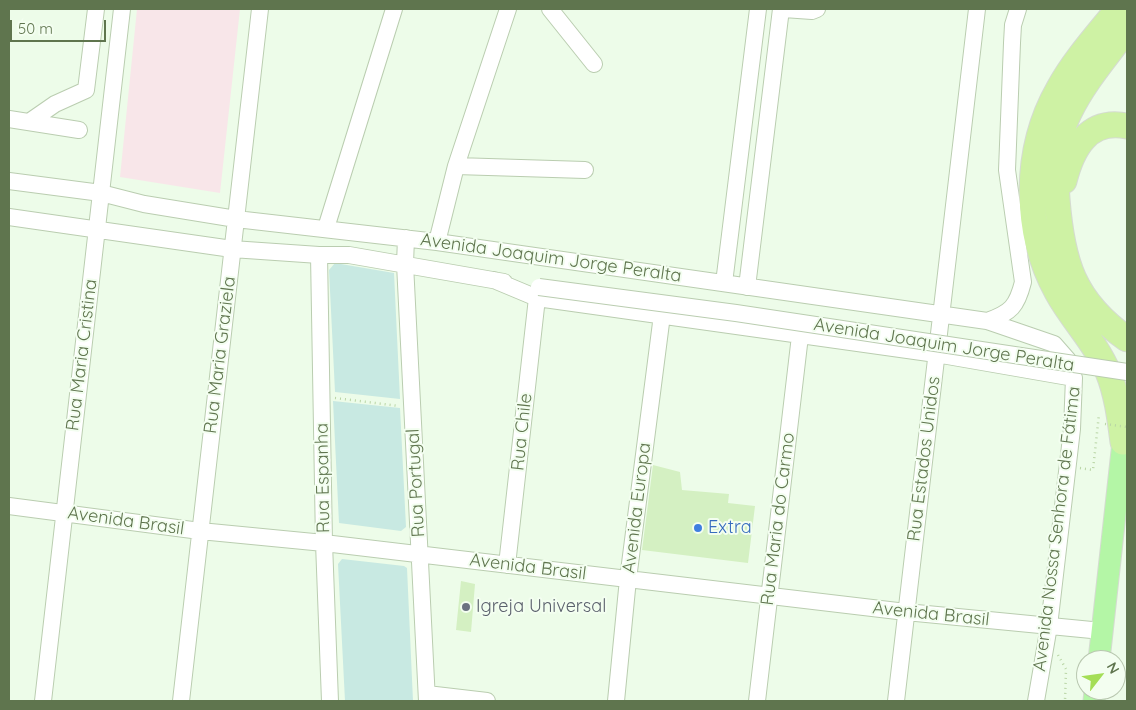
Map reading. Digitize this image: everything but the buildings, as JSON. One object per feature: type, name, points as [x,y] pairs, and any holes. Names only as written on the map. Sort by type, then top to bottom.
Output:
[{"type":"highway","points":[[1118,9],[1070,69],[1048,110],[1035,154],[1032,201],[1039,247],[1046,270],[1064,304],[1108,371],[1125,435]]},
{"type":"highway","points":[[1123,34],[1092,74],[1068,115],[1056,151],[1059,232],[1065,259],[1076,284],[1091,307],[1110,327],[1127,339]]},
{"type":"highway","points":[[1058,205],[1071,158],[1078,144],[1099,128],[1127,126]]},
{"type":"highway","points":[[1116,414],[1125,435]]},
{"type":"main road","points":[[1100,650],[1125,435]]},
{"type":"street","points":[[30,122],[55,104],[86,90],[96,9]]},
{"type":"street","name":"Rua Maria Cristina","points":[[43,701],[63,512],[122,9]]},
{"type":"street","name":"Rua Maria Graziela","points":[[181,701],[260,9]]},
{"type":"street","points":[[326,228],[394,9]]},
{"type":"street","points":[[437,242],[456,166],[508,9]]},
{"type":"street","points":[[550,9],[594,64]]},
{"type":"street","points":[[724,283],[758,9]]},
{"type":"street","points":[[748,286],[782,9],[812,11],[817,9]]},
{"type":"street","name":"Rua Estados Unidos","points":[[896,701],[977,9]]},
{"type":"street","name":"Avenida Joaquim Jorge Peralta","points":[[9,181],[101,193],[144,204],[236,219],[437,242],[987,321],[1012,309],[1019,298],[1023,282],[1007,170],[1013,25],[1018,9]]},
{"type":"street","points":[[748,86],[771,89]]},
{"type":"street","points":[[9,119],[79,130]]},
{"type":"street","points":[[456,166],[585,170]]},
{"type":"street","name":"Avenida Joaquim Jorge Peralta","points":[[9,217],[232,249],[319,255],[349,255],[494,280],[538,292],[662,315],[936,354],[1074,378]]},
{"type":"street","name":"Rua Portugal","points":[[406,238],[405,264],[427,698]]},
{"type":"street","name":"Rua Espanha","points":[[319,255],[324,543],[330,701]]},
{"type":"street","name":"Avenida Joaquim Jorge Peralta","points":[[538,292],[745,314],[1127,372]]},
{"type":"street","name":"Rua Chile","points":[[507,565],[538,292]]},
{"type":"street","name":"Avenida Europa","points":[[616,701],[628,579],[662,315]]},
{"type":"street","name":"Avenida Nossa Senhora de Fátima","points":[[987,321],[1054,344],[1068,360],[1074,378],[1067,467],[1048,626],[1036,701]]},
{"type":"street","name":"Rua Maria do Carmo","points":[[757,701],[800,336]]},
{"type":"street","name":"Avenida Brasil","points":[[9,506],[200,531],[324,543],[906,612],[1102,631]]},
{"type":"street","points":[[427,698],[487,701]]},
{"type":"path","points":[[321,397],[412,407]]},
{"type":"path","points":[[1067,467],[1093,470],[1100,411]]},
{"type":"path","points":[[1116,414],[1105,424],[1125,435]]},
{"type":"path","points":[[1044,651],[1058,655],[1064,661],[1067,687],[1064,701]]},
{"type":"shaded area","points":[[137,9],[240,9],[220,193],[120,177]]},
{"type":"shaded area","points":[[335,263],[394,273],[400,399],[335,392],[329,270]]},
{"type":"shaded area","points":[[333,401],[400,408],[406,527],[401,531],[339,523]]},
{"type":"shaded area","points":[[342,559],[404,566],[407,568],[413,701],[345,701],[338,564]]},
{"type":"place","name":"Extra","points":[[698,528]]},
{"type":"place","name":"Igreja Universal","points":[[466,607]]}]
